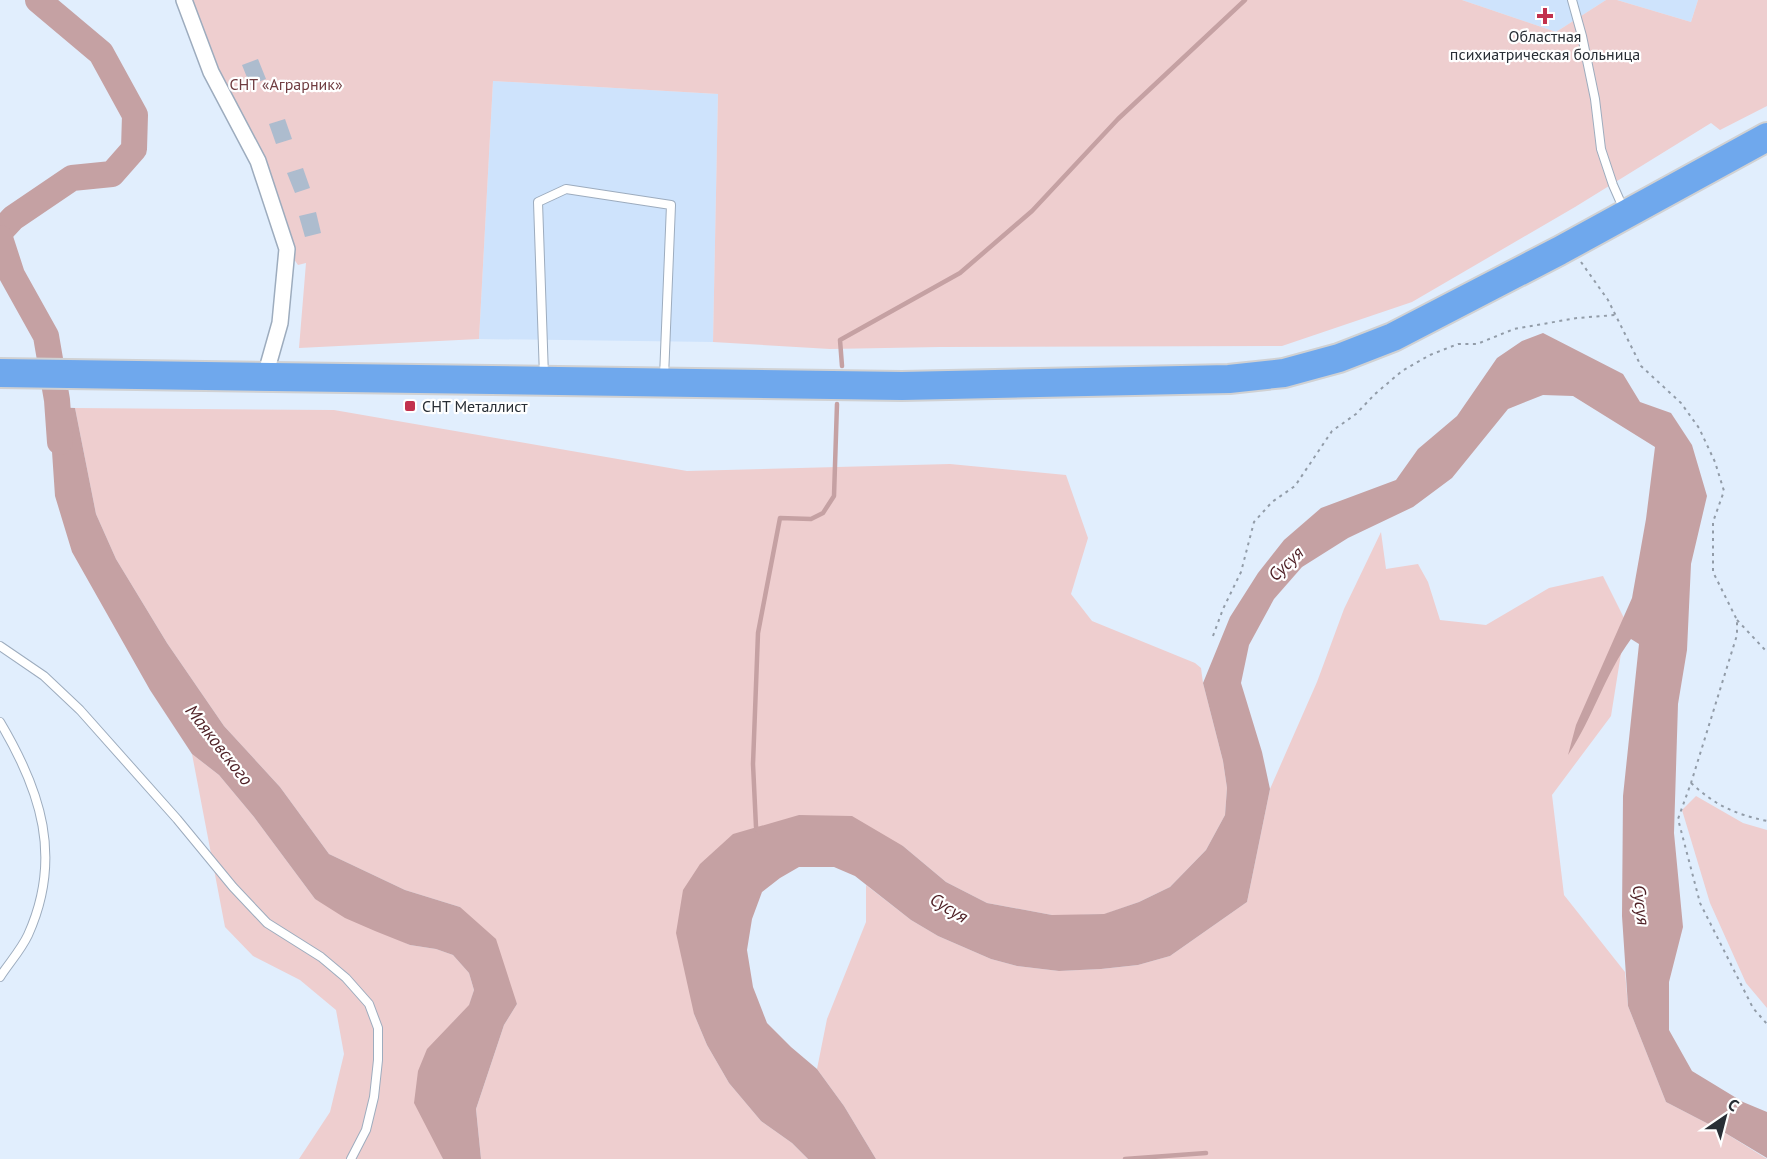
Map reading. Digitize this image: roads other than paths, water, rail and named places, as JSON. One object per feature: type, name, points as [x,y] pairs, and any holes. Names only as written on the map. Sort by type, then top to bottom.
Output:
[{"type":"highway","points":[[0,373],[902,386],[1229,379],[1284,373],[1339,358],[1393,337],[1568,246],[1758,142]]},
{"type":"street","points":[[184,0],[211,72],[258,161],[287,249],[280,323],[265,376]]},
{"type":"lane","points":[[1572,0],[1595,99],[1601,148],[1613,185],[1626,214]]},
{"type":"lane","points":[[544,381],[538,202],[566,189],[671,205],[664,382]]},
{"type":"lane","points":[[0,646],[44,676],[80,710],[177,819],[233,887],[267,922],[321,957],[346,978],[369,1004],[378,1028],[378,1060],[374,1097],[366,1130],[354,1158]]},
{"type":"lane","points":[[0,722],[28,775],[42,818],[46,859],[41,898],[27,936],[0,977]]},
{"type":"water","name":"Сусуя","points":[[1543,333],[1623,374],[1640,402],[1671,413],[1692,445],[1707,496],[1691,564],[1687,650],[1678,704],[1674,833],[1683,927],[1669,982],[1669,1030],[1692,1071],[1743,1102],[1767,1112],[1767,1158],[1666,1102],[1628,1006],[1622,916],[1623,796],[1639,644],[1631,639],[1568,755],[1576,725],[1632,598],[1646,519],[1655,447],[1573,396],[1543,395],[1508,409],[1452,478],[1413,507],[1348,538],[1302,567],[1274,599],[1249,645],[1241,683],[1262,752],[1270,789],[1247,902],[1170,956],[1138,965],[1101,969],[1059,971],[1017,966],[991,959],[938,936],[911,920],[855,876],[834,867],[799,867],[762,892],[752,919],[747,950],[753,987],[767,1023],[817,1069],[844,1106],[876,1159],[808,1159],[792,1143],[761,1121],[729,1083],[707,1045],[694,1014],[676,933],[683,890],[700,864],[733,834],[799,815],[852,816],[903,846],[946,882],[987,903],[1052,915],[1104,914],[1139,902],[1170,887],[1206,850],[1225,815],[1227,788],[1223,761],[1203,683],[1230,617],[1258,573],[1284,540],[1321,508],[1396,480],[1418,449],[1457,416],[1497,358],[1522,341]]},
{"type":"water","points":[[49,407],[75,408],[96,514],[116,559],[167,643],[224,726],[280,787],[329,854],[405,890],[460,907],[496,939],[517,1004],[504,1025],[476,1109],[481,1159],[443,1159],[414,1103],[418,1071],[427,1049],[469,1005],[474,990],[469,973],[453,955],[436,949],[410,945],[375,931],[345,918],[315,899],[254,817],[219,775],[192,754],[150,690],[72,552],[55,496]]},
{"type":"waterway","name":"Маяковского","points":[[0,232],[13,218],[72,178],[112,174],[134,149],[135,115],[101,53],[38,0]]},
{"type":"waterway","points":[[842,366],[840,340],[960,273],[1032,211],[1118,119],[1245,0]]},
{"type":"waterway","name":"Маяковского","points":[[0,238],[12,275],[46,336],[57,400],[60,442]]},
{"type":"waterway","points":[[759,832],[756,827],[753,764],[758,633],[780,518],[811,519],[823,513],[834,496],[837,404]]},
{"type":"waterway","points":[[1125,1159],[1206,1153]]},
{"type":"place","name":"Областная психиатрическая больница","points":[[1545,16]]},
{"type":"place","name":"СНТ Металлист","points":[[410,406]]},
{"type":"park label","name":"СНТ «Аграрник»","points":[[286,84]]}]
